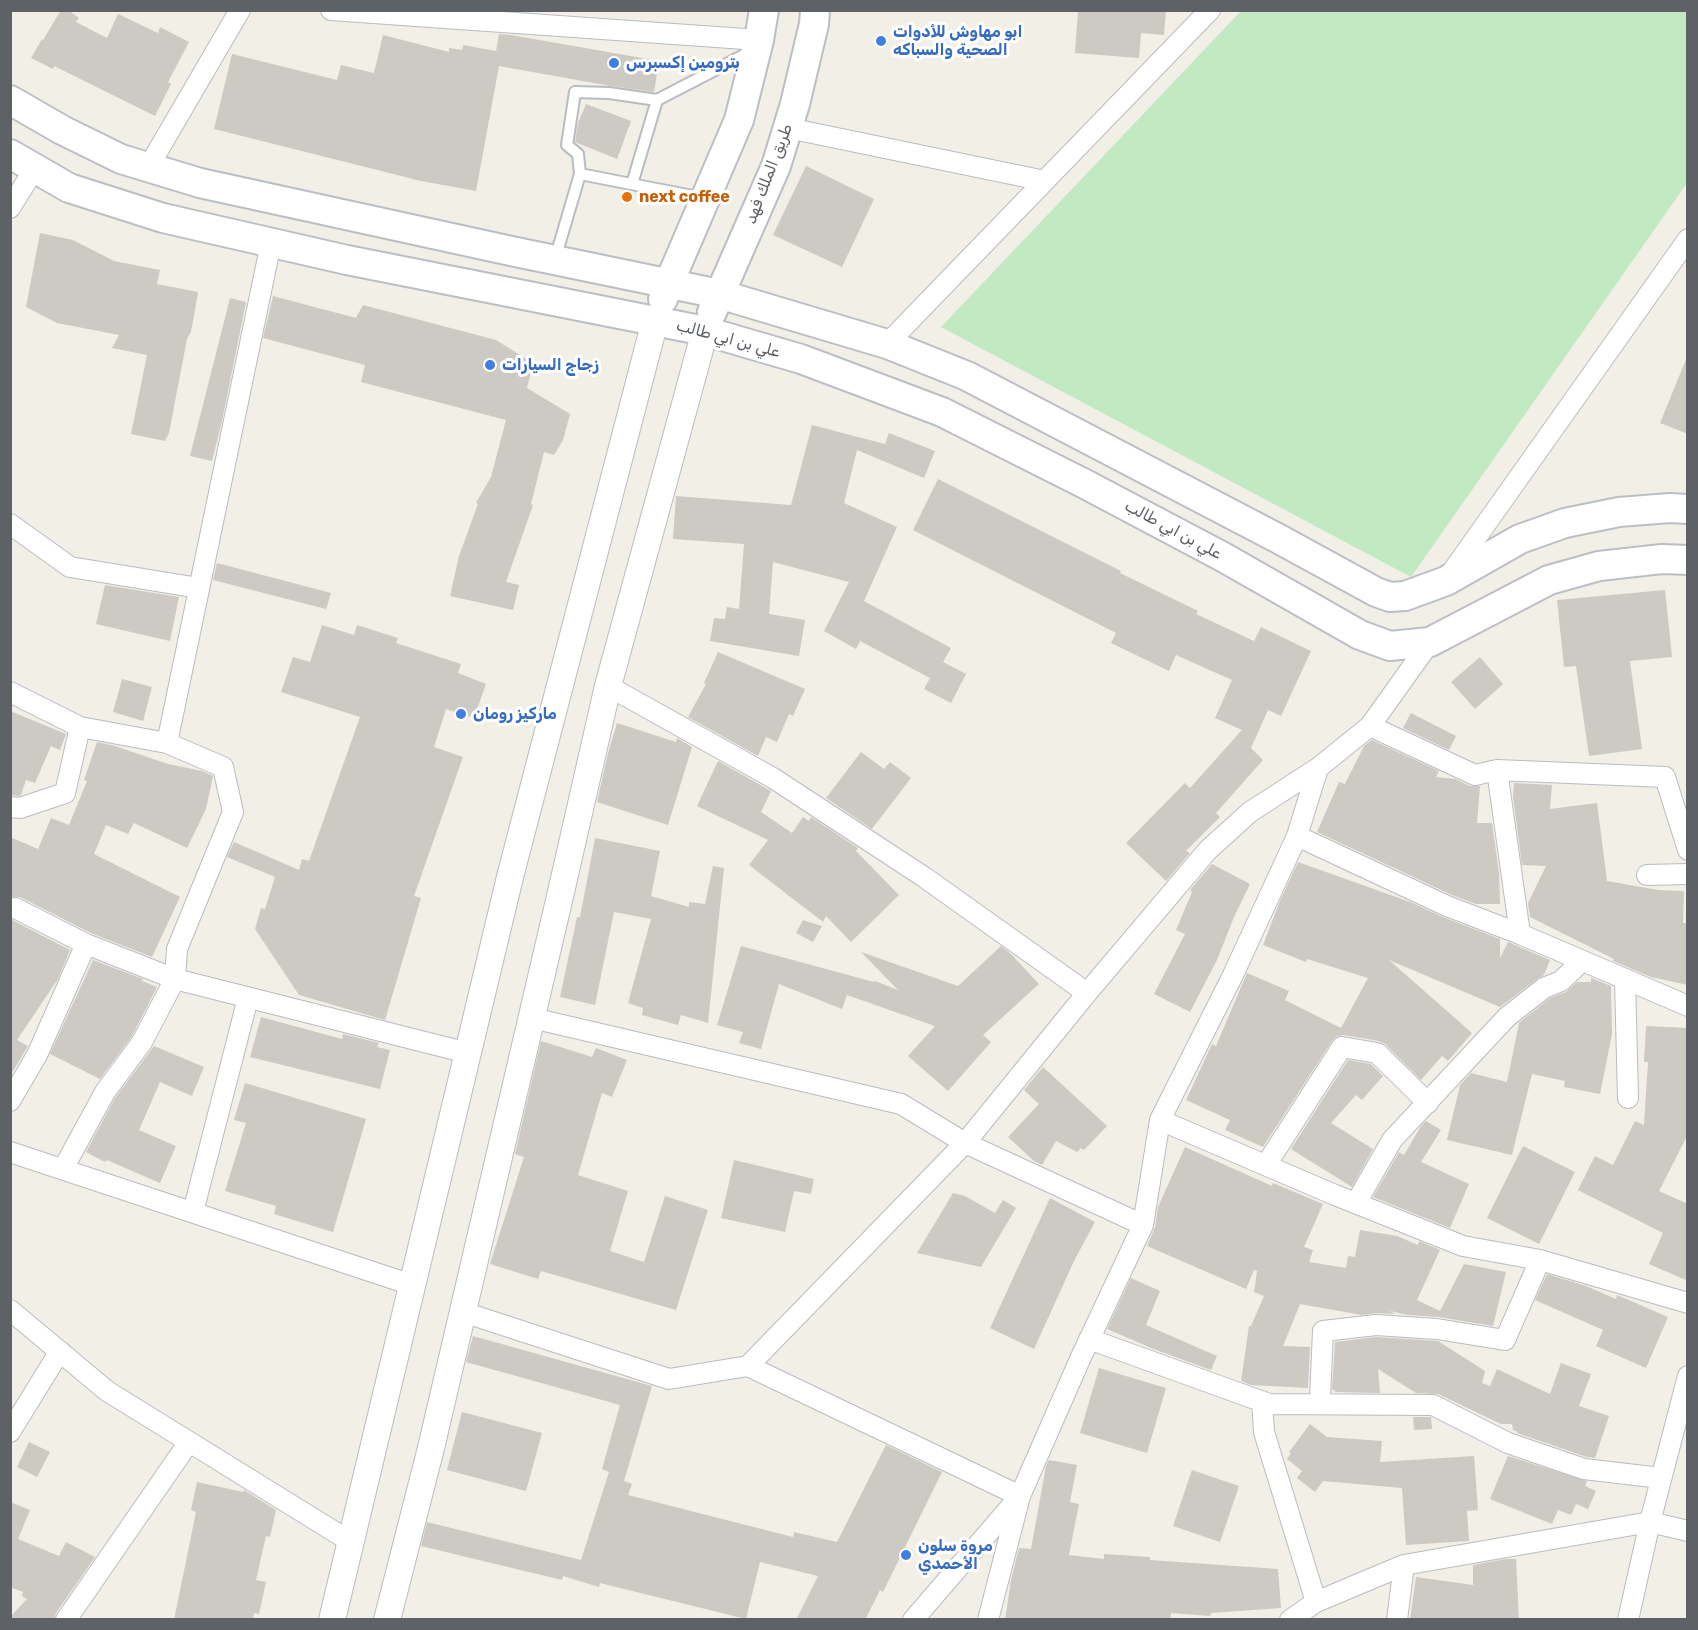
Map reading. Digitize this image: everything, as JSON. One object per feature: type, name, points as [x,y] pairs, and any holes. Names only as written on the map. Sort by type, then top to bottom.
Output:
[{"type":"main road","points":[[656,321],[669,283],[739,120],[764,10]]},
{"type":"main road","name":"طريق الملك فهد","points":[[705,331],[776,166],[795,104],[814,24],[815,10]]},
{"type":"main road","points":[[10,100],[62,130],[121,159],[200,183],[719,294],[887,344],[967,376],[1376,592],[1390,597],[1405,596],[1446,581],[1520,539],[1565,523],[1619,512],[1670,508],[1688,510]]},
{"type":"main road","name":"علي بن ابي طالب","points":[[10,154],[69,188],[162,219],[705,331],[801,359],[942,412],[1223,557],[1360,635],[1390,646],[1430,642],[1550,580],[1599,566],[1662,559],[1688,560]]},
{"type":"street","points":[[149,166],[240,10]]},
{"type":"street","points":[[331,10],[759,40]]},
{"type":"street","points":[[887,344],[1210,10]]},
{"type":"street","points":[[788,128],[1045,181]]},
{"type":"street","points":[[10,208],[35,168]]},
{"type":"street","points":[[1446,581],[1682,257],[1688,239]]},
{"type":"street","points":[[167,743],[271,243]]},
{"type":"street","points":[[332,1620],[510,877],[656,321]]},
{"type":"street","points":[[387,1620],[532,1018],[608,686],[705,331]]},
{"type":"street","points":[[10,524],[70,567],[199,588]]},
{"type":"street","points":[[748,1366],[964,1143],[1208,850],[1250,812],[1318,768],[1370,726],[1430,642]]},
{"type":"street","points":[[608,686],[773,778],[924,877],[1087,993]]},
{"type":"street","points":[[10,692],[80,727],[167,743],[223,767],[233,812],[177,949],[175,979],[142,1042],[105,1092],[63,1169]]},
{"type":"street","points":[[1370,726],[1474,775],[1497,770],[1665,777],[1688,850]]},
{"type":"street","points":[[10,807],[20,808],[65,793],[80,727]]},
{"type":"street","points":[[988,1620],[1020,1496],[1089,1339],[1143,1225],[1160,1120],[1233,975],[1297,836],[1318,768]]},
{"type":"street","points":[[1497,770],[1520,934]]},
{"type":"street","points":[[1297,836],[1447,906],[1520,934],[1688,1006]]},
{"type":"street","points":[[1647,875],[1688,874]]},
{"type":"street","points":[[15,908],[86,944],[175,979],[468,1053]]},
{"type":"street","points":[[10,1101],[37,1055],[86,944]]},
{"type":"street","points":[[1356,1203],[1392,1140],[1507,1017],[1544,988],[1561,981],[1582,961]]},
{"type":"street","points":[[1625,980],[1628,1098]]},
{"type":"street","points":[[193,1212],[248,998]]},
{"type":"street","points":[[532,1018],[901,1104],[964,1143],[1143,1225]]},
{"type":"street","points":[[1266,1165],[1342,1047],[1377,1053],[1428,1103]]},
{"type":"street","points":[[1160,1120],[1463,1246],[1540,1260],[1688,1304]]},
{"type":"street","points":[[10,1152],[412,1285]]},
{"type":"street","points":[[1320,1398],[1323,1331],[1376,1325],[1437,1329],[1505,1340],[1540,1260]]},
{"type":"street","points":[[10,1310],[106,1391],[351,1542]]},
{"type":"street","points":[[462,1311],[669,1379],[748,1366],[1020,1496]]},
{"type":"street","points":[[1089,1339],[1269,1404],[1433,1405],[1508,1443],[1584,1469],[1661,1478]]},
{"type":"street","points":[[10,1432],[60,1351]]},
{"type":"street","points":[[1628,1620],[1650,1522],[1688,1376]]},
{"type":"street","points":[[1262,1401],[1264,1432],[1316,1602]]},
{"type":"street","points":[[66,1620],[189,1442]]},
{"type":"street","points":[[913,1620],[1020,1496]]},
{"type":"street","points":[[1290,1620],[1316,1602],[1404,1565],[1650,1522],[1688,1531]]},
{"type":"street","points":[[1397,1620],[1404,1565]]},
{"type":"lane","points":[[555,260],[579,174],[578,154],[567,145],[575,92],[609,93],[657,100],[744,54],[759,40]]},
{"type":"lane","points":[[632,184],[657,100]]},
{"type":"lane","points":[[579,174],[706,198]]},
{"type":"green space","points":[[1241,11],[1687,11],[1687,183],[1411,577],[941,327]]},
{"type":"building","points":[[61,10],[68,10],[79,18],[76,22],[107,38],[118,14],[158,33],[160,27],[189,42],[168,82],[171,84],[155,116],[54,66],[53,69],[31,58]]},
{"type":"building","points":[[1078,10],[1166,10],[1164,35],[1141,33],[1139,58],[1075,53]]},
{"type":"building","points":[[499,34],[659,61],[654,92],[499,66],[476,191],[421,181],[214,129],[232,54],[337,80],[341,65],[374,73],[383,35],[449,52],[449,48],[462,50],[463,45],[496,51]]},
{"type":"building","points":[[586,104],[631,121],[617,159],[575,142],[578,123]]},
{"type":"building","points":[[806,166],[874,199],[842,267],[773,235]]},
{"type":"building","points":[[40,233],[73,240],[114,261],[160,270],[157,284],[198,292],[169,433],[165,441],[131,434],[147,355],[112,348],[119,335],[57,323],[26,307]]},
{"type":"building","points":[[273,296],[356,318],[363,305],[496,340],[533,363],[527,388],[570,414],[563,440],[554,455],[544,452],[531,504],[533,505],[506,582],[519,585],[513,610],[450,596],[459,556],[478,504],[476,503],[491,477],[506,420],[361,382],[365,365],[263,338]]},
{"type":"building","points":[[230,298],[246,302],[212,461],[190,456]]},
{"type":"building","points":[[1688,357],[1688,434],[1660,423]]},
{"type":"building","points":[[812,425],[885,444],[889,433],[935,451],[924,478],[857,450],[844,503],[897,527],[864,601],[951,648],[943,662],[966,674],[951,703],[924,689],[930,678],[860,641],[856,649],[824,631],[849,582],[773,562],[769,614],[805,620],[799,656],[710,641],[714,618],[725,619],[727,607],[739,609],[744,544],[673,539],[676,496],[791,505]]},
{"type":"building","points":[[938,479],[1198,611],[1196,614],[1254,641],[1261,627],[1311,651],[1281,716],[1268,710],[1251,748],[1263,760],[1216,813],[1220,817],[1186,851],[1190,853],[1166,881],[1126,843],[1185,783],[1190,788],[1242,730],[1215,718],[1232,680],[1176,655],[1169,671],[1111,643],[1116,633],[913,530]]},
{"type":"building","points":[[217,563],[331,593],[326,609],[213,580]]},
{"type":"building","points":[[105,585],[179,597],[170,641],[96,624]]},
{"type":"building","points":[[1665,590],[1672,657],[1630,661],[1642,749],[1589,756],[1576,666],[1564,667],[1557,600]]},
{"type":"building","points":[[322,625],[354,635],[357,625],[398,638],[396,643],[461,664],[458,673],[486,684],[474,718],[446,709],[434,747],[463,757],[414,896],[421,898],[385,1020],[299,995],[255,929],[261,908],[265,909],[275,877],[227,857],[234,842],[299,870],[302,859],[309,861],[360,717],[281,692],[293,657],[310,662]]},
{"type":"building","points":[[718,652],[805,689],[793,716],[789,714],[777,742],[766,737],[758,756],[688,717],[706,684],[704,683]]},
{"type":"building","points":[[1480,657],[1503,684],[1475,709],[1451,682]]},
{"type":"building","points":[[122,679],[152,687],[143,721],[113,712]]},
{"type":"building","points":[[10,711],[66,734],[60,750],[51,746],[35,783],[26,780],[19,796],[10,795]]},
{"type":"building","points":[[1411,713],[1456,736],[1449,750],[1403,728]]},
{"type":"building","points":[[617,723],[676,742],[677,738],[692,747],[668,825],[597,802]]},
{"type":"building","points":[[1372,740],[1439,771],[1436,777],[1455,779],[1470,786],[1480,786],[1477,823],[1492,823],[1499,873],[1500,904],[1476,904],[1452,895],[1317,832],[1339,782],[1345,784],[1364,746]]},
{"type":"building","points":[[97,742],[213,776],[206,809],[187,848],[134,823],[128,834],[106,825],[94,854],[180,897],[152,957],[91,933],[20,897],[10,897],[10,837],[38,849],[51,818],[69,825],[87,781],[84,780]]},
{"type":"building","points":[[861,752],[884,769],[890,762],[911,778],[872,829],[826,798]]},
{"type":"building","points":[[718,761],[771,791],[761,812],[792,833],[803,817],[809,821],[811,817],[858,848],[856,851],[899,895],[851,942],[826,916],[823,922],[749,865],[768,840],[697,806]]},
{"type":"building","points":[[1514,783],[1552,785],[1550,809],[1597,803],[1607,881],[1658,890],[1684,891],[1683,923],[1688,923],[1688,985],[1651,977],[1613,961],[1614,959],[1530,917],[1528,903],[1546,866],[1522,865],[1513,797]]},
{"type":"building","points":[[595,838],[660,851],[651,896],[689,907],[689,902],[705,904],[713,866],[724,868],[708,1023],[681,1015],[678,1025],[642,1015],[643,1008],[628,1003],[651,919],[614,912],[595,1005],[560,997],[577,917],[580,917]]},
{"type":"building","points":[[1298,862],[1410,902],[1500,939],[1500,958],[1508,942],[1550,960],[1544,975],[1500,1007],[1389,960],[1472,1033],[1448,1061],[1442,1056],[1421,1080],[1385,1044],[1344,1035],[1337,1036],[1263,1147],[1225,1130],[1230,1120],[1186,1100],[1212,1044],[1216,1046],[1247,973],[1289,991],[1285,1000],[1341,1028],[1368,978],[1307,959],[1306,962],[1263,945]]},
{"type":"building","points":[[1212,864],[1250,884],[1217,960],[1190,1012],[1154,994],[1185,934],[1176,930],[1192,892],[1190,890]]},
{"type":"building","points":[[10,919],[70,950],[58,979],[17,1040],[28,1046],[10,1076]]},
{"type":"building","points":[[803,920],[822,926],[813,942],[796,933]]},
{"type":"building","points":[[741,946],[875,981],[898,990],[861,952],[958,986],[1001,946],[1039,984],[983,1035],[991,1042],[948,1091],[908,1056],[935,1026],[847,995],[842,1009],[779,984],[761,1049],[739,1043],[743,1032],[717,1025]]},
{"type":"building","points":[[93,960],[143,979],[142,981],[157,987],[132,1036],[100,1079],[50,1054]]},
{"type":"building","points":[[1591,978],[1611,986],[1612,1034],[1600,1094],[1564,1087],[1565,1081],[1532,1074],[1512,1155],[1447,1140],[1460,1085],[1471,1073],[1507,1082],[1519,1023],[1550,998],[1566,992],[1577,982],[1591,982]]},
{"type":"building","points":[[261,1017],[342,1039],[343,1034],[379,1043],[377,1047],[390,1050],[380,1089],[250,1057]]},
{"type":"building","points":[[1646,1026],[1688,1028],[1688,1134],[1659,1191],[1688,1204],[1688,1281],[1649,1264],[1663,1233],[1578,1190],[1595,1156],[1613,1165],[1635,1121],[1644,1125],[1648,1062],[1644,1062]]},
{"type":"building","points":[[541,1041],[592,1057],[596,1048],[627,1060],[612,1097],[602,1093],[578,1175],[628,1191],[610,1251],[644,1262],[665,1196],[708,1210],[676,1310],[541,1271],[538,1279],[490,1264],[524,1157],[515,1154]]},
{"type":"building","points":[[154,1046],[204,1067],[192,1096],[160,1082],[139,1130],[176,1146],[160,1183],[107,1160],[105,1162],[86,1152],[115,1098]]},
{"type":"building","points":[[1348,1060],[1371,1064],[1383,1076],[1362,1100],[1356,1095],[1331,1123],[1373,1149],[1352,1187],[1291,1149]]},
{"type":"building","points":[[1043,1067],[1107,1126],[1084,1150],[1081,1148],[1077,1152],[1056,1141],[1042,1165],[1034,1161],[1008,1137],[1039,1104],[1024,1090]]},
{"type":"building","points":[[245,1083],[366,1119],[333,1232],[274,1214],[276,1206],[225,1191],[246,1123],[234,1120]]},
{"type":"building","points":[[1426,1121],[1441,1130],[1421,1162],[1469,1184],[1450,1228],[1373,1197],[1399,1152],[1404,1155]]},
{"type":"building","points":[[1523,1146],[1575,1172],[1539,1244],[1487,1218]]},
{"type":"building","points":[[1185,1147],[1272,1186],[1273,1183],[1323,1204],[1304,1247],[1313,1250],[1309,1262],[1346,1268],[1348,1256],[1355,1257],[1360,1230],[1397,1236],[1418,1245],[1419,1241],[1440,1250],[1417,1300],[1440,1311],[1464,1264],[1506,1272],[1493,1326],[1390,1311],[1395,1314],[1362,1315],[1300,1304],[1283,1346],[1310,1347],[1308,1388],[1251,1385],[1241,1381],[1249,1326],[1264,1296],[1254,1292],[1257,1271],[1254,1270],[1246,1289],[1147,1246],[1155,1227],[1158,1207]]},
{"type":"building","points":[[734,1160],[814,1179],[811,1194],[794,1191],[785,1232],[721,1218]]},
{"type":"building","points":[[953,1193],[965,1196],[995,1213],[1003,1200],[1016,1208],[981,1267],[917,1253]]},
{"type":"building","points":[[1050,1198],[1095,1222],[1075,1259],[1034,1349],[990,1328]]},
{"type":"building","points":[[1547,1274],[1586,1286],[1616,1299],[1617,1295],[1668,1317],[1646,1368],[1596,1346],[1603,1330],[1535,1300]]},
{"type":"building","points":[[1131,1278],[1160,1291],[1146,1325],[1217,1356],[1211,1370],[1107,1329]]},
{"type":"building","points":[[473,1336],[652,1386],[624,1481],[632,1484],[628,1495],[793,1537],[794,1532],[837,1542],[886,1445],[942,1472],[883,1592],[880,1590],[865,1620],[796,1620],[818,1576],[760,1562],[746,1619],[600,1583],[599,1587],[563,1576],[562,1580],[421,1546],[427,1522],[581,1560],[609,1472],[602,1469],[620,1405],[466,1362]]},
{"type":"building","points":[[1376,1337],[1438,1341],[1485,1371],[1482,1383],[1490,1386],[1497,1369],[1550,1394],[1561,1363],[1591,1374],[1579,1406],[1609,1416],[1595,1458],[1517,1433],[1513,1430],[1512,1424],[1501,1424],[1438,1394],[1416,1393],[1378,1369],[1380,1393],[1334,1392],[1336,1390],[1332,1390],[1335,1342]]},
{"type":"building","points":[[1099,1368],[1166,1388],[1147,1453],[1080,1433]]},
{"type":"building","points":[[462,1412],[542,1433],[526,1491],[447,1470]]},
{"type":"building","points":[[1413,1417],[1431,1417],[1432,1429],[1414,1430]]},
{"type":"building","points":[[1310,1424],[1327,1437],[1382,1441],[1380,1462],[1474,1456],[1478,1510],[1467,1511],[1469,1541],[1406,1545],[1402,1488],[1323,1481],[1315,1492],[1297,1478],[1302,1471],[1287,1459],[1291,1453],[1289,1452]]},
{"type":"building","points":[[29,1442],[50,1452],[37,1477],[17,1467]]},
{"type":"building","points":[[1508,1456],[1587,1481],[1585,1486],[1596,1491],[1588,1509],[1576,1504],[1571,1515],[1558,1510],[1552,1524],[1490,1499]]},
{"type":"building","points":[[1049,1460],[1077,1465],[1070,1502],[1079,1504],[1069,1555],[1104,1559],[1104,1554],[1150,1557],[1150,1560],[1278,1569],[1281,1608],[1211,1613],[1210,1616],[1171,1613],[1170,1620],[1005,1620],[1019,1548],[1031,1549]]},
{"type":"building","points":[[1192,1470],[1239,1486],[1220,1542],[1173,1526]]},
{"type":"building","points":[[197,1482],[243,1492],[244,1490],[276,1510],[270,1537],[266,1536],[256,1580],[266,1582],[259,1614],[254,1613],[253,1620],[174,1620],[196,1512],[191,1510]]},
{"type":"building","points":[[10,1502],[30,1510],[18,1539],[59,1556],[66,1542],[95,1557],[56,1613],[54,1620],[10,1620],[10,1617],[27,1599],[22,1596],[23,1592],[10,1587]]},
{"type":"building","points":[[1516,1559],[1519,1620],[1410,1620],[1416,1577],[1473,1585],[1473,1565]]},
{"type":"place","name":"ابو مهاوش للأدوات الصحية والسباكه","points":[[881,41]]},
{"type":"place","name":"بترومين إكسبرس","points":[[614,63]]},
{"type":"place","name":"next coffee","points":[[627,197]]},
{"type":"place","name":"زجاج السيارات","points":[[490,365]]},
{"type":"place","name":"ماركيز رومان","points":[[461,714]]},
{"type":"place","name":"مروة سلون الأحمدي","points":[[906,1555]]}]
